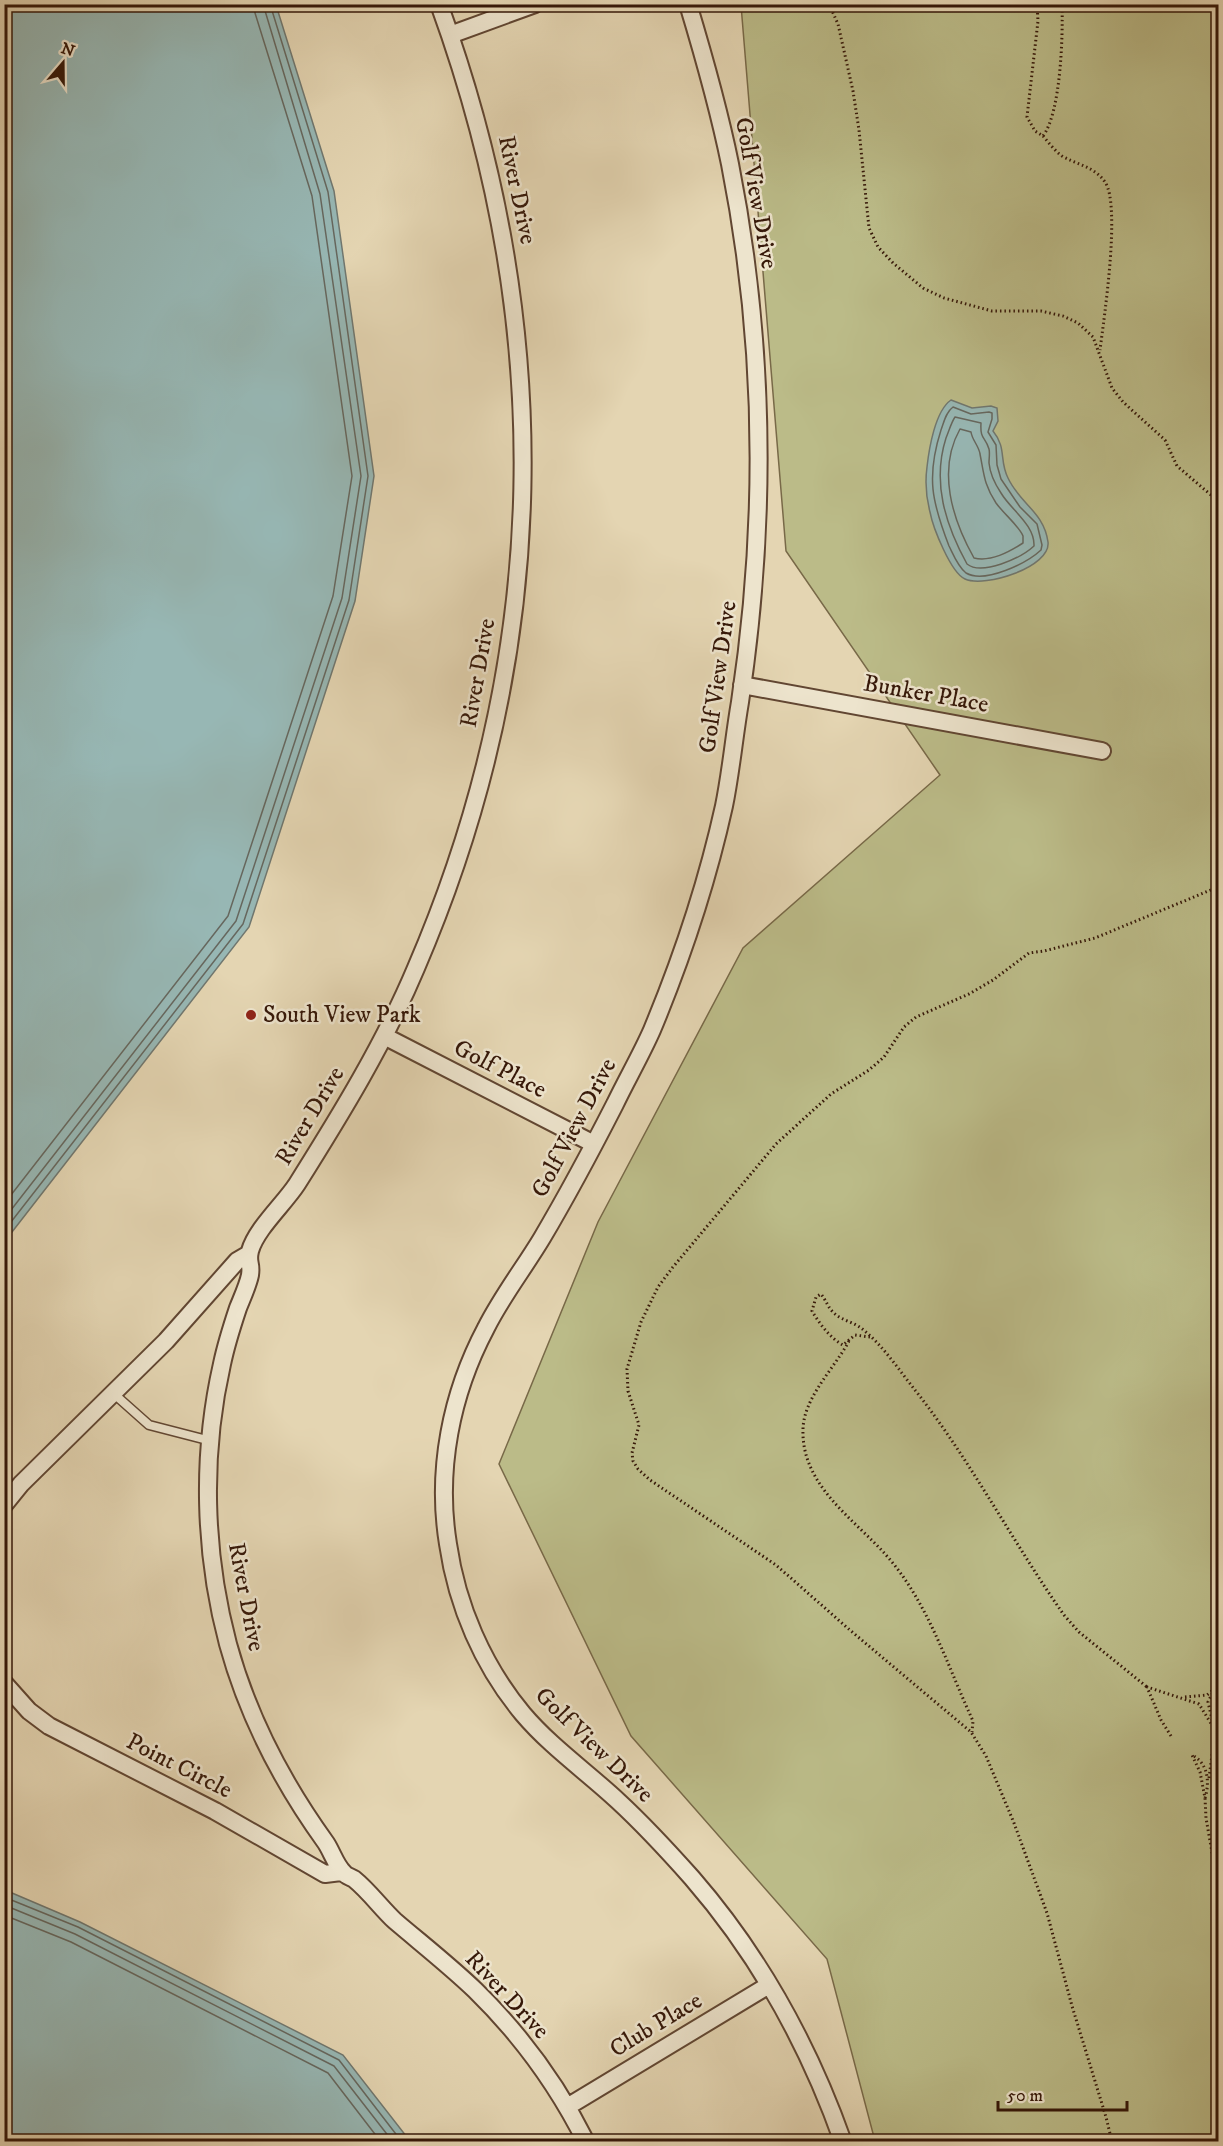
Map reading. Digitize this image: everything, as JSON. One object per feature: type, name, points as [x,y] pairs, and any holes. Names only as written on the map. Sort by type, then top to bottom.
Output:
[{"type":"street","name":"River Drive","points":[[439,4],[481,136],[510,276],[523,418],[523,489],[512,632],[500,702],[478,795],[441,908],[414,974],[349,1101],[288,1198],[260,1233],[249,1254],[250,1274],[221,1367],[208,1468],[208,1517],[220,1613],[229,1648],[257,1728],[304,1813],[332,1852],[341,1872],[355,1880],[388,1915],[476,1992],[510,2028],[540,2066],[567,2107],[586,2142]]},
{"type":"street","points":[[450,35],[535,4]]},
{"type":"street","name":"Golf View Drive","points":[[688,4],[707,68],[729,162],[743,239],[758,394],[759,472],[752,607],[724,805],[693,922],[650,1036],[540,1242],[486,1327],[468,1365],[454,1412],[446,1453],[444,1502],[447,1544],[456,1585],[470,1625],[493,1671],[516,1704],[551,1743],[618,1801],[659,1841],[719,1912],[769,1985],[794,2029],[819,2081],[843,2142]]},
{"type":"street","name":"Bunker Place","points":[[742,685],[1102,751]]},
{"type":"street","name":"Golf Place","points":[[384,1036],[594,1144]]},
{"type":"street","points":[[4,1505],[21,1484],[166,1341],[237,1261],[249,1254]]},
{"type":"street","name":"Point Circle","points":[[4,1683],[29,1711],[49,1726],[225,1816],[325,1874],[341,1872]]},
{"type":"street","name":"Club Place","points":[[567,2107],[769,1985]]},
{"type":"lane","points":[[113,1393],[149,1425],[211,1441]]},
{"type":"path","points":[[829,4],[838,24],[853,91],[868,228],[878,247],[923,288],[944,298],[992,310],[1041,311],[1064,316],[1078,323],[1094,337],[1112,388],[1165,440],[1177,466],[1218,501]]},
{"type":"path","points":[[1036,4],[1038,21],[1027,117],[1035,131],[1062,156],[1094,170],[1111,193],[1111,252],[1107,308],[1100,351]]},
{"type":"path","points":[[1043,136],[1049,129],[1057,94],[1062,4]]},
{"type":"path","points":[[1112,2142],[1047,1913],[986,1755],[971,1732],[844,1626],[776,1565],[676,1498],[638,1469],[632,1453],[639,1425],[628,1390],[627,1369],[641,1322],[658,1287],[776,1144],[831,1094],[869,1070],[884,1057],[904,1027],[916,1017],[969,994],[993,980],[1029,953],[1095,938],[1218,887]]},
{"type":"path","points":[[870,1336],[855,1335],[843,1345],[837,1342],[812,1311],[816,1297],[821,1294],[831,1310],[839,1317],[861,1328],[870,1336],[914,1388],[947,1432],[1064,1615],[1079,1632],[1147,1687],[1199,1704],[1215,1730]]},
{"type":"path","points":[[850,1340],[805,1414],[804,1448],[810,1469],[844,1513],[888,1556],[908,1584],[932,1629],[973,1721],[971,1732]]},
{"type":"path","points":[[1205,1798],[1209,1786],[1209,1767],[1214,1750],[1215,1730],[1208,1702],[1218,1682]]},
{"type":"path","points":[[1147,1687],[1161,1720],[1171,1736]]},
{"type":"path","points":[[1181,1697],[1207,1695],[1214,1689]]},
{"type":"path","points":[[1209,1786],[1206,1771],[1200,1759],[1192,1755],[1200,1772],[1213,1858],[1218,1954]]},
{"type":"green space","points":[[741,5],[1218,5],[1218,2141],[875,2141],[827,1959],[631,1736],[499,1464],[598,1222],[743,948],[940,775],[786,551]]},
{"type":"water","points":[[5,4],[276,5],[334,191],[374,476],[355,601],[249,927],[5,1241]]},
{"type":"water","points":[[951,400],[972,408],[991,406],[997,408],[998,421],[993,431],[1002,449],[1005,472],[1013,487],[1037,515],[1046,532],[1048,542],[1046,551],[1039,560],[1001,578],[987,581],[965,579],[954,568],[935,528],[927,495],[928,459],[937,421],[945,405]]},
{"type":"water","points":[[5,1890],[80,1922],[343,2055],[410,2141],[5,2141]]},
{"type":"place","name":"South View Park","points":[[251,1015]]}]
